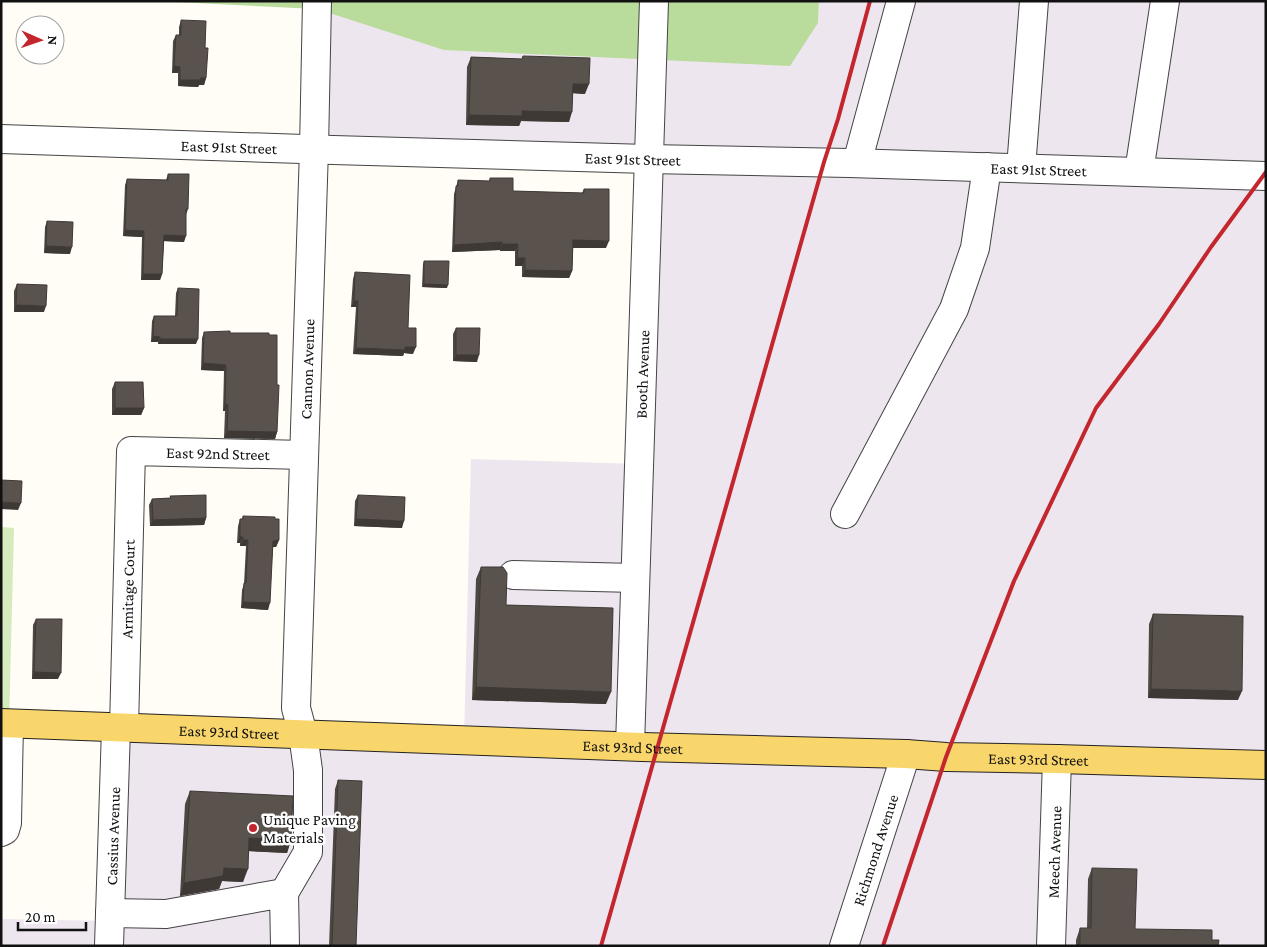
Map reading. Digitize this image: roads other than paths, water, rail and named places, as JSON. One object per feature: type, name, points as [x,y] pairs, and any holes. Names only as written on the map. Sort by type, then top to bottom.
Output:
[{"type":"main road","name":"East 93rd Street","points":[[5,723],[906,754],[946,757],[1266,765]]},
{"type":"street","name":"Cannon Avenue","points":[[284,893],[308,852],[308,770],[303,734],[296,708],[317,1]]},
{"type":"street","name":"Booth Avenue","points":[[630,746],[654,1]]},
{"type":"street","points":[[857,163],[902,1]]},
{"type":"street","points":[[1021,168],[1034,1]]},
{"type":"street","points":[[1140,172],[1165,1]]},
{"type":"street","name":"East 91st Street","points":[[1,139],[1266,176]]},
{"type":"street","points":[[845,514],[954,309],[975,248],[987,167]]},
{"type":"street","name":"East 92nd Street","points":[[131,451],[304,455]]},
{"type":"street","name":"Armitage Court","points":[[120,728],[131,451]]},
{"type":"street","points":[[513,575],[635,578]]},
{"type":"street","points":[[1,832],[5,830],[7,823],[5,723]]},
{"type":"street","name":"Cassius Avenue","points":[[109,946],[120,728]]},
{"type":"street","name":"Richmond Avenue","points":[[844,946],[906,754]]},
{"type":"street","name":"Meech Avenue","points":[[1051,946],[1057,759]]},
{"type":"street","points":[[110,913],[166,914],[284,893],[285,946]]},
{"type":"railway","points":[[601,946],[824,162],[838,119],[870,1]]},
{"type":"railway","points":[[883,946],[946,757],[1014,581],[1096,408],[1159,324],[1211,247],[1266,172]]},
{"type":"place","name":"Unique Paving Materials","points":[[253,828]]}]
